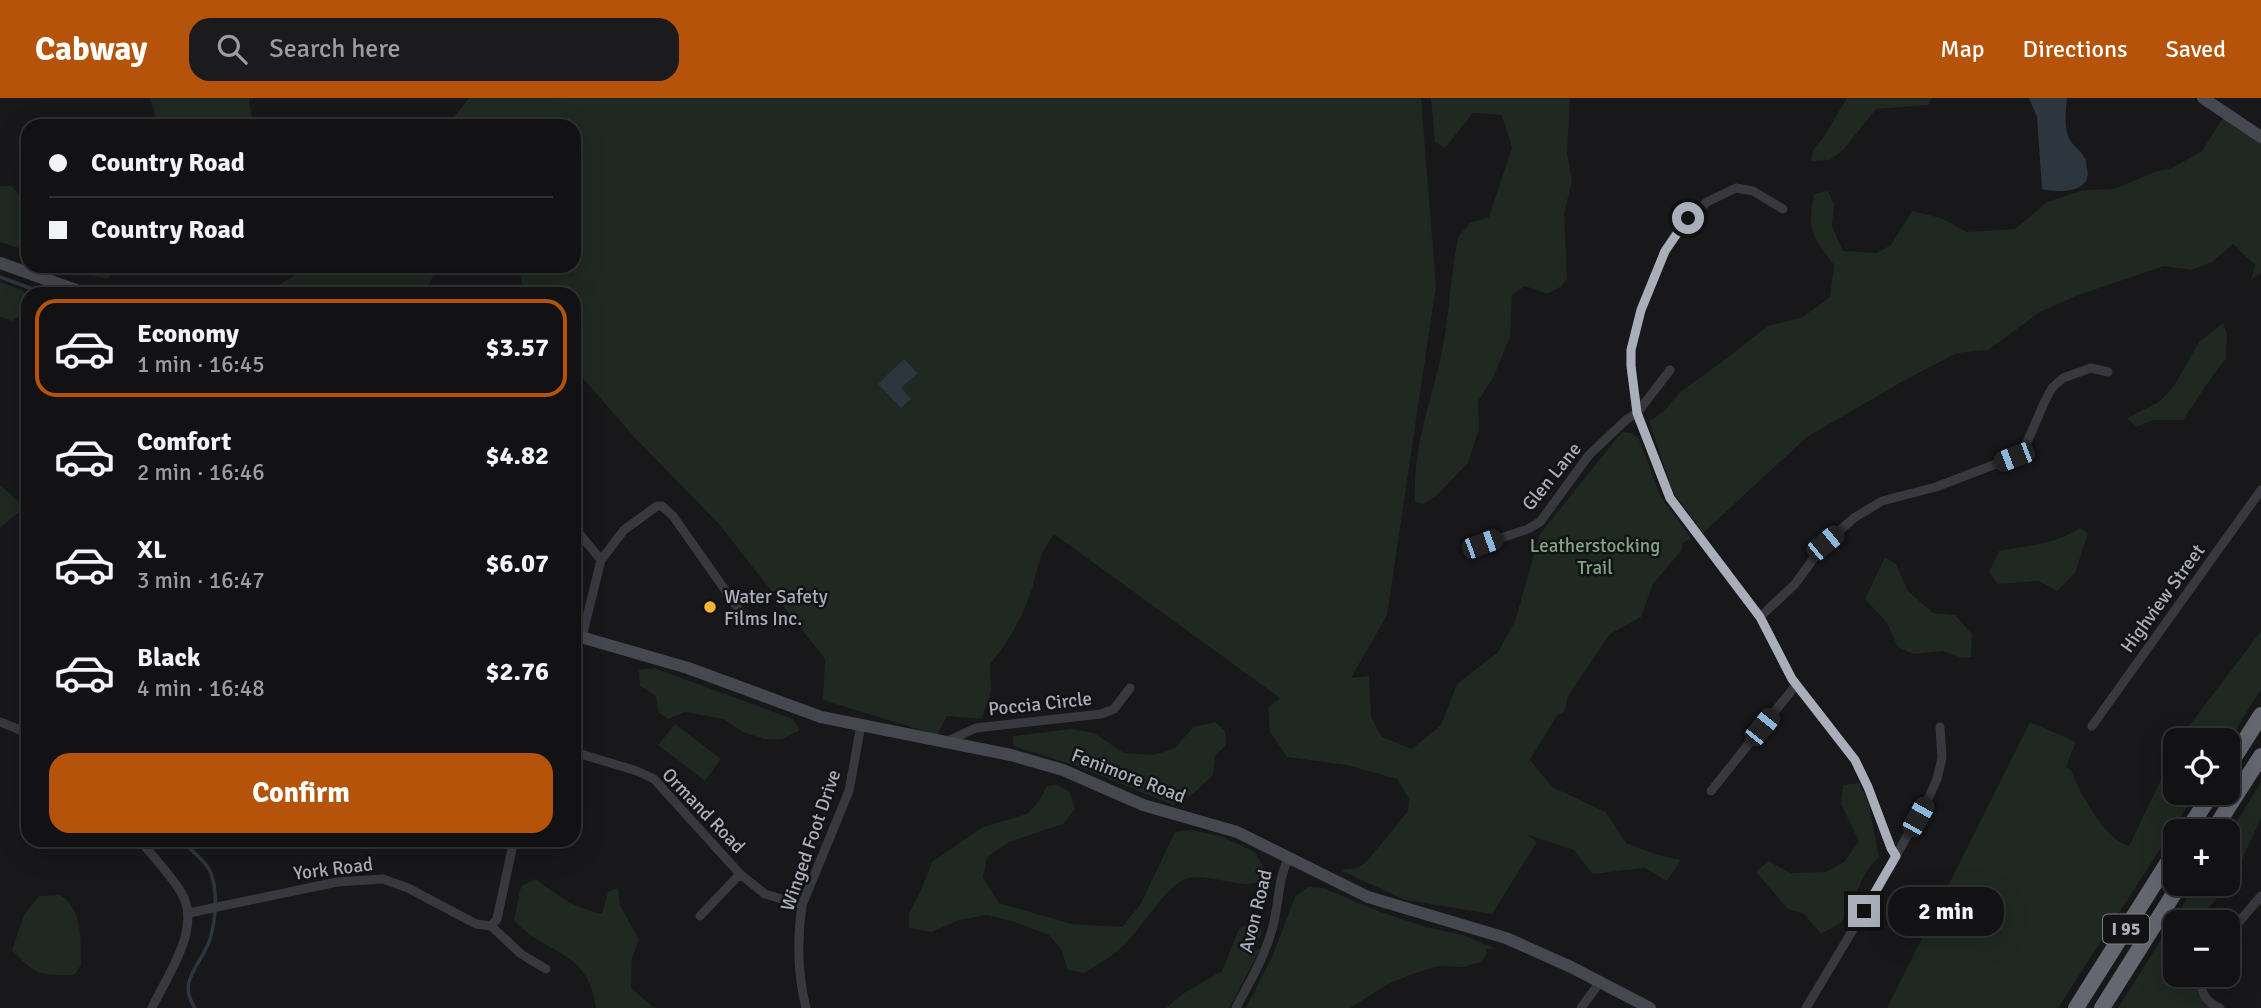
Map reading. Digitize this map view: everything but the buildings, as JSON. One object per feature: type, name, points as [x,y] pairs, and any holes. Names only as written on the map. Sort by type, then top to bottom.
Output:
[{"type":"highway","points":[[2240,748],[2261,715]]},
{"type":"highway","points":[[2221,819],[2261,756]]},
{"type":"highway","name":"I 95","points":[[2076,1008],[2163,870]]},
{"type":"highway","name":"I 95","points":[[2102,1008],[2172,896]]},
{"type":"street","points":[[2203,98],[2261,137]]},
{"type":"street","points":[[1783,209],[1753,191],[1736,188],[1707,202],[1679,228],[1665,251],[1641,310],[1631,350],[1631,374],[1637,413],[1670,498],[1760,617],[1796,685],[1855,760],[1896,856]]},
{"type":"street","points":[[0,263],[21,270]]},
{"type":"street","points":[[28,273],[67,287]]},
{"type":"street","points":[[1760,617],[1795,584],[1825,543],[1854,518],[1882,501],[1936,487],[2014,457],[2025,447],[2044,403],[2063,378],[2091,368],[2108,372]]},
{"type":"street","name":"Glen Lane","points":[[1482,544],[1528,529],[1540,522],[1589,455],[1637,413],[1670,370]]},
{"type":"street","name":"Highview Street","points":[[2092,726],[2261,490]]},
{"type":"street","points":[[581,626],[601,560],[624,530],[648,512],[662,506],[673,516],[742,614]]},
{"type":"street","points":[[581,536],[601,560]]},
{"type":"street","name":"Fenimore Road","points":[[581,637],[688,668],[821,717],[1011,755],[1063,770],[1143,805],[1237,832],[1368,897],[1506,938],[1650,1008]]},
{"type":"street","points":[[1711,791],[1796,685]]},
{"type":"street","name":"Poccia Circle","points":[[945,742],[983,727],[1101,714],[1114,709],[1130,688]]},
{"type":"street","points":[[0,722],[21,730]]},
{"type":"street","name":"Winged Foot Drive","points":[[806,1008],[800,971],[799,925],[802,905],[849,791],[861,725]]},
{"type":"street","points":[[1806,1008],[1896,856],[1937,779],[1942,758],[1940,727]]},
{"type":"street","name":"Ormand Road","points":[[581,754],[654,779],[740,873],[765,894],[802,905]]},
{"type":"street","points":[[146,847],[182,893],[189,913],[187,930],[176,961],[152,1008]]},
{"type":"street","points":[[491,926],[497,919],[512,847]]},
{"type":"street","name":"Avon Road","points":[[1236,1008],[1265,953],[1272,931],[1283,870],[1288,859]]},
{"type":"street","points":[[700,916],[740,873]]},
{"type":"street","name":"York Road","points":[[189,913],[350,880],[383,879],[408,888],[476,924],[491,926],[521,954],[546,969]]},
{"type":"street","points":[[2240,921],[2261,896]]},
{"type":"street","points":[[1581,1008],[1600,982]]},
{"type":"street","points":[[2200,987],[2206,1000],[2220,1008]]},
{"type":"green space","points":[[150,98],[249,98],[252,119],[156,119]]},
{"type":"green space","points":[[469,98],[1421,98],[1436,286],[1387,615],[1351,678],[1369,676],[1371,717],[1382,737],[1412,749],[1441,725],[1457,684],[1498,652],[1515,621],[1540,534],[1617,438],[1623,432],[1631,433],[1638,437],[1661,497],[1691,538],[1683,543],[1682,550],[1653,584],[1641,617],[1610,634],[1568,696],[1565,711],[1557,715],[1530,760],[1552,787],[1606,812],[1626,843],[1681,860],[1667,881],[1645,868],[1593,874],[1574,850],[1528,835],[1537,842],[1492,914],[1405,900],[1340,870],[1358,868],[1367,861],[1408,811],[1409,799],[1397,779],[1347,765],[1287,757],[1270,732],[1268,708],[1280,698],[1054,534],[1042,555],[1020,619],[990,664],[991,691],[982,719],[947,716],[937,735],[823,700],[825,659],[718,523],[635,438],[581,376],[581,287],[523,287],[520,273],[581,273],[581,119],[452,119]]},
{"type":"green space","points":[[1431,98],[1570,98],[1567,153],[1572,181],[1564,214],[1567,278],[1562,286],[1547,294],[1525,286],[1512,295],[1510,337],[1493,378],[1478,401],[1479,429],[1468,463],[1435,497],[1423,504],[1415,502],[1416,466],[1442,349],[1458,237],[1470,223],[1489,217],[1512,148],[1502,115],[1473,113],[1445,148],[1435,142]]},
{"type":"green space","points":[[1847,98],[1932,98],[1928,105],[1876,109],[1844,149],[1830,160],[1811,161],[1813,150]]},
{"type":"green space","name":"Leatherstocking Trail","points":[[2223,118],[2261,143],[2261,273],[2251,280],[2255,265],[2233,244],[2212,262],[2191,270],[2164,266],[2076,296],[2040,312],[1988,350],[1957,353],[1807,437],[1703,533],[1673,492],[1649,422],[1665,410],[1680,392],[1768,326],[1803,317],[1830,297],[1834,265],[1816,240],[1811,225],[1814,194],[1828,191],[1834,204],[1832,226],[1843,251],[1877,253],[1891,245],[1912,211],[1941,218],[1967,232],[2015,229],[2047,202],[2083,190],[2114,189],[2157,171],[2170,169],[2202,151]]},
{"type":"green space","points":[[0,186],[11,186],[21,196],[21,249],[0,242]]},
{"type":"green space","points":[[85,273],[111,273],[108,279]]},
{"type":"green space","points":[[298,273],[434,273],[428,287],[276,287]]},
{"type":"green space","points":[[0,282],[21,289],[21,315],[12,321],[0,317]]},
{"type":"green space","points":[[2223,323],[2227,333],[2226,359],[2183,420],[2154,420],[2136,427],[2127,418],[2159,402],[2174,386],[2199,342]]},
{"type":"green space","points":[[0,485],[21,503],[21,510],[0,528]]},
{"type":"green space","points":[[2080,528],[2088,533],[2075,573],[2057,591],[2039,581],[1998,584],[1989,572],[1999,551],[2050,541]]},
{"type":"green space","points":[[1885,557],[1896,564],[1908,591],[1933,613],[1955,615],[1972,634],[1971,657],[1962,658],[1943,651],[1913,654],[1898,647],[1887,623],[1865,599]]},
{"type":"green space","points":[[2261,631],[2261,689],[2237,728],[2188,728]]},
{"type":"green space","points":[[654,668],[793,719],[800,730],[782,739],[764,739],[743,732],[723,719],[685,712],[668,719],[658,712],[656,696],[640,686],[639,670]]},
{"type":"green space","points":[[1215,722],[1225,731],[1226,745],[1215,756],[1213,775],[1193,794],[1173,805],[1074,765],[1013,746],[1013,736],[1071,729],[1094,733],[1124,753],[1154,755],[1175,748],[1193,727]]},
{"type":"green space","points":[[2030,722],[2076,742],[2066,767],[2071,770],[2080,791],[2102,825],[2120,842],[2129,846],[2163,776],[2163,805],[2188,805],[2179,819],[2163,819],[2163,844],[2058,1008],[1887,1008]]},
{"type":"green space","points":[[675,724],[721,759],[705,781],[658,745]]},
{"type":"green space","points":[[2261,782],[2261,818],[2240,864],[2240,819]]},
{"type":"green space","points":[[1859,783],[1869,804],[1879,858],[1863,878],[1841,922],[1821,934],[1804,914],[1788,909],[1756,872],[1768,861],[1791,873],[1826,872],[1844,862],[1859,841],[1841,804],[1843,785]]},
{"type":"green space","points":[[1057,785],[1070,792],[1075,809],[1063,824],[1009,842],[987,857],[983,878],[999,903],[1072,924],[1122,927],[1140,905],[1175,832],[1193,830],[1223,837],[1255,852],[1264,868],[1260,882],[1243,884],[1198,877],[1181,881],[1121,948],[1085,973],[1068,970],[1061,949],[1049,935],[1015,922],[987,915],[959,920],[932,932],[909,928],[909,913],[932,862],[983,827],[1027,814],[1039,801],[1047,786]]},
{"type":"green space","points":[[536,879],[567,901],[602,914],[608,892],[618,888],[620,905],[639,940],[632,958],[631,988],[653,1007],[659,1008],[596,1008],[592,989],[575,964],[527,932],[514,920],[521,886]]},
{"type":"green space","points":[[1308,887],[1323,888],[1381,912],[1426,927],[1463,935],[1496,949],[1486,949],[1487,953],[1482,962],[1463,967],[1438,966],[1390,983],[1350,1008],[1246,1008],[1272,957],[1295,897]]},
{"type":"green space","points":[[60,895],[73,909],[79,926],[81,965],[74,975],[39,972],[27,965],[12,950],[24,915],[39,896]]},
{"type":"green space","points":[[2188,896],[2219,896],[2207,910],[2180,910]]},
{"type":"green space","points":[[1259,921],[1262,933],[1252,952],[1261,948],[1229,1008],[1166,1008],[1184,993],[1222,971],[1239,929]]},
{"type":"green space","points":[[2163,936],[2163,987],[2195,987],[2204,1005],[2212,1008],[2118,1008]]},
{"type":"shaded area","points":[[2029,98],[2067,98],[2068,136],[2086,162],[2087,176],[2080,187],[2065,191],[2042,189],[2037,117]]},
{"type":"shaded area","points":[[904,359],[918,373],[901,388],[911,399],[901,408],[878,384]]},
{"type":"waterway","points":[[0,277],[27,287]]},
{"type":"waterway","points":[[188,847],[207,866],[215,892],[214,922],[210,939],[189,981],[188,989],[195,1008]]},
{"type":"place","name":"Water Safety Films Inc.","points":[[710,607]]},
{"type":"route","points":[[1688,218],[1665,251],[1641,310],[1631,350],[1637,413],[1670,498],[1760,617],[1792,679],[1855,760],[1868,787],[1896,856],[1864,911]]}]
